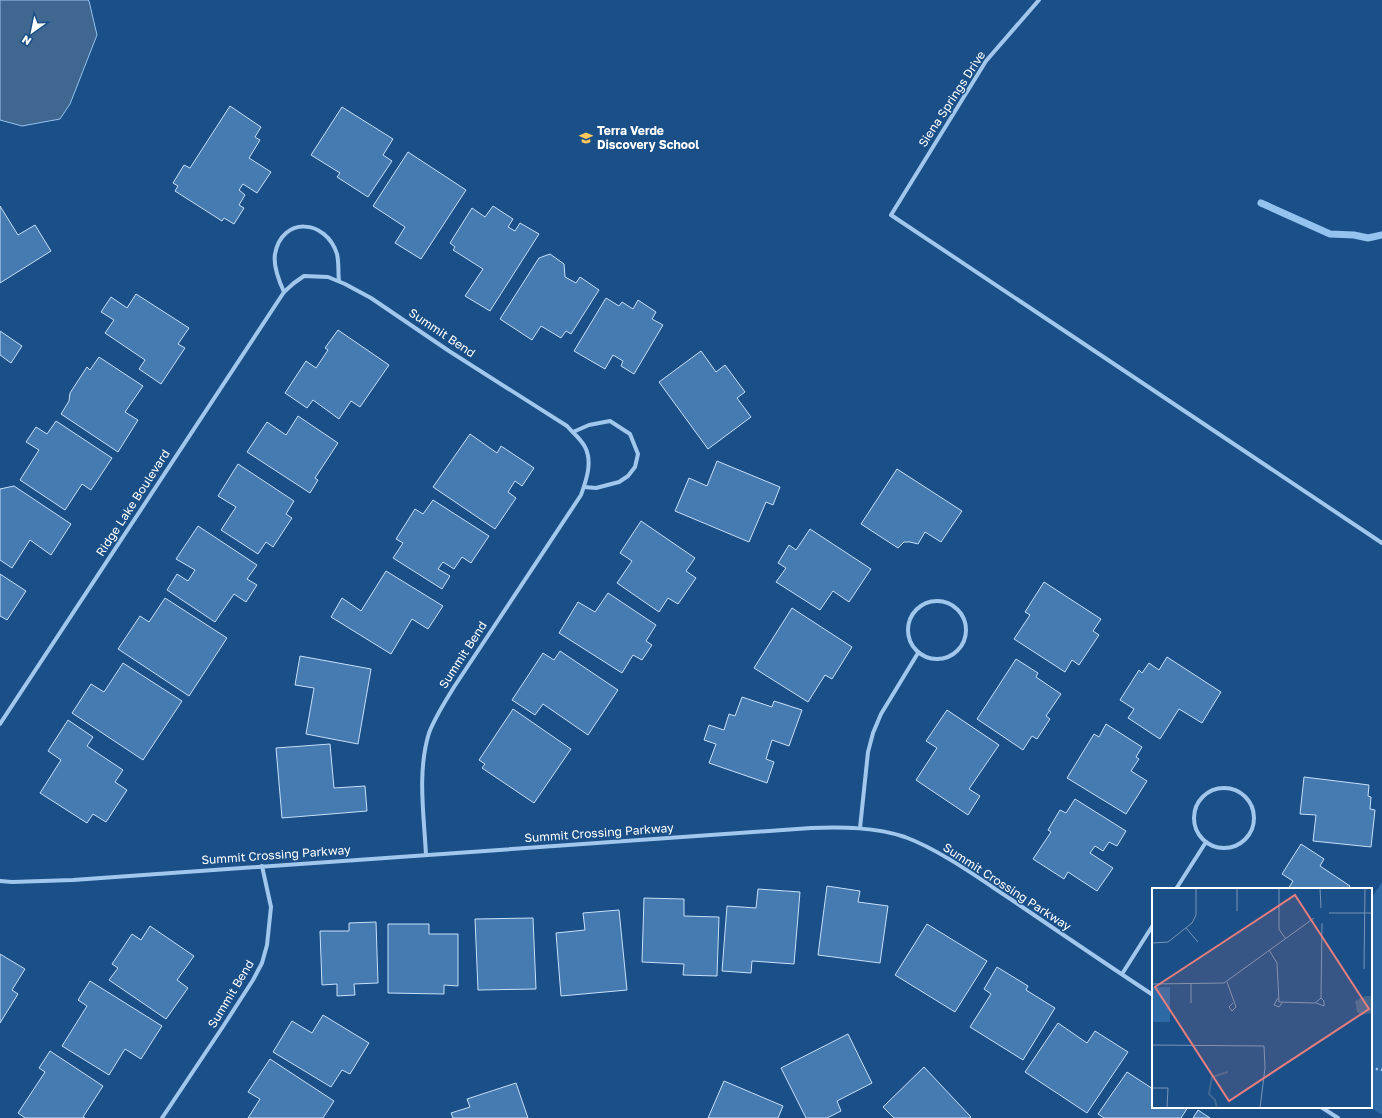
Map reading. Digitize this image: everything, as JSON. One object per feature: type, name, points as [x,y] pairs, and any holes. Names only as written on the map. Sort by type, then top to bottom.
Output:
[{"type":"street","name":"Siena Springs Drive","points":[[1039,0],[986,61],[891,214],[1382,543]]},
{"type":"street","points":[[284,292],[278,278],[275,255],[281,237],[302,226],[313,227],[321,232],[330,241],[337,254],[339,281]]},
{"type":"street","name":"Summit Bend","points":[[284,292],[304,276],[328,277],[339,281],[371,298],[567,426],[586,447],[588,455],[587,480],[581,495],[454,687],[438,714],[430,733],[424,756],[422,778],[426,855]]},
{"type":"street","name":"Ridge Lake Boulevard","points":[[0,724],[284,292]]},
{"type":"street","points":[[573,432],[589,425],[610,421],[630,434],[638,454],[635,467],[628,476],[619,482],[596,488],[584,487]]},
{"type":"street","points":[[931,600],[941,600],[953,605],[960,612],[965,621],[966,636],[962,646],[952,655],[941,659],[930,658],[918,652],[912,646],[908,637],[907,628],[910,616],[918,606],[931,600]]},
{"type":"street","points":[[860,828],[868,752],[872,733],[881,714],[918,652]]},
{"type":"street","points":[[1218,789],[1237,791],[1246,797],[1252,807],[1254,815],[1252,829],[1246,839],[1236,846],[1225,848],[1214,846],[1206,842],[1199,834],[1196,825],[1195,816],[1198,805],[1208,794],[1218,789]]},
{"type":"street","name":"Summit Crossing Parkway","points":[[0,881],[73,880],[812,828],[860,828],[887,832],[906,837],[934,851],[974,874],[1152,994]]},
{"type":"street","points":[[1177,888],[1206,842]]},
{"type":"street","name":"Summit Bend","points":[[162,1118],[253,980],[262,962],[268,945],[271,907],[262,866]]},
{"type":"street","points":[[1122,974],[1152,927]]},
{"type":"street","points":[[1323,1108],[1338,1118]]},
{"type":"path","points":[[1372,1068],[1382,1070]]},
{"type":"shaded area","points":[[0,0],[89,1],[97,35],[70,104],[60,119],[22,126],[0,120]]},
{"type":"shaded area","points":[[1382,882],[1382,1115],[1372,1108],[1372,897]]},
{"type":"building","points":[[230,106],[261,127],[255,137],[260,140],[249,158],[271,172],[257,193],[243,184],[239,190],[245,195],[239,205],[244,208],[234,224],[224,218],[222,221],[175,191],[178,186],[173,183],[184,165],[190,168]]},
{"type":"building","points":[[342,107],[393,139],[383,155],[392,161],[368,197],[337,177],[340,173],[311,155]]},
{"type":"building","points":[[408,152],[466,190],[421,259],[395,243],[405,227],[373,206]]},
{"type":"building","points":[[0,206],[18,235],[35,225],[51,251],[0,283]]},
{"type":"building","points":[[493,206],[513,219],[508,227],[515,231],[520,223],[539,234],[490,311],[465,296],[483,269],[453,250],[455,247],[450,243],[472,208],[485,217]]},
{"type":"building","points":[[550,254],[564,264],[565,277],[576,283],[580,277],[599,290],[571,334],[566,331],[561,338],[541,326],[532,340],[500,319],[539,258]]},
{"type":"building","points":[[136,294],[189,328],[178,344],[185,348],[161,384],[139,369],[145,360],[105,333],[114,320],[101,312],[111,297],[127,308]]},
{"type":"building","points":[[606,298],[619,306],[622,302],[633,309],[638,300],[656,312],[652,319],[663,325],[634,374],[621,366],[623,361],[613,355],[605,369],[574,351]]},
{"type":"building","points":[[338,330],[389,365],[360,407],[351,401],[339,419],[313,400],[307,408],[285,393],[306,361],[316,368],[328,350],[325,348]]},
{"type":"building","points":[[0,331],[22,346],[11,363],[0,355]]},
{"type":"building","points":[[701,351],[716,372],[725,365],[745,392],[737,398],[751,417],[708,449],[659,382]]},
{"type":"building","points":[[99,357],[143,386],[125,412],[138,420],[118,452],[61,414],[69,401],[70,393],[87,367],[90,370]]},
{"type":"building","points":[[298,416],[338,443],[315,478],[318,480],[310,493],[247,452],[267,422],[286,435]]},
{"type":"building","points":[[56,421],[112,458],[91,490],[82,484],[65,510],[20,480],[39,450],[26,442],[36,427],[47,434]]},
{"type":"building","points":[[470,434],[497,453],[501,446],[534,468],[522,486],[515,481],[508,492],[516,498],[495,529],[433,487]]},
{"type":"building","points":[[717,461],[780,487],[773,505],[766,502],[749,542],[675,511],[689,478],[707,486]]},
{"type":"building","points":[[238,464],[294,501],[286,514],[292,518],[273,547],[266,542],[258,554],[221,530],[236,507],[218,496]]},
{"type":"building","points":[[897,469],[962,511],[941,542],[925,532],[918,544],[904,542],[898,548],[861,524]]},
{"type":"building","points":[[14,486],[71,524],[51,555],[30,540],[12,568],[0,560],[0,489]]},
{"type":"building","points":[[433,500],[489,536],[471,563],[462,557],[454,569],[443,562],[438,569],[450,576],[442,589],[393,558],[403,543],[396,539],[415,509],[423,514]]},
{"type":"building","points":[[641,521],[695,558],[686,571],[696,578],[678,604],[668,598],[659,612],[617,583],[632,561],[620,553]]},
{"type":"building","points":[[198,526],[257,565],[247,579],[257,585],[246,602],[234,594],[215,622],[167,590],[177,574],[188,581],[195,570],[176,559]]},
{"type":"building","points":[[810,529],[871,569],[849,602],[833,591],[820,610],[776,582],[786,568],[778,563],[789,545],[796,550]]},
{"type":"building","points":[[386,571],[443,606],[428,629],[412,619],[391,654],[331,617],[342,598],[361,611]]},
{"type":"building","points":[[0,574],[26,591],[7,620],[0,616]]},
{"type":"building","points":[[1044,582],[1101,619],[1093,631],[1099,635],[1079,665],[1072,660],[1065,672],[1014,639],[1030,615],[1025,612]]},
{"type":"building","points":[[608,593],[656,625],[646,641],[652,645],[642,660],[633,655],[622,673],[559,633],[578,602],[595,612]]},
{"type":"building","points":[[165,598],[227,638],[189,696],[118,649],[140,616],[149,622]]},
{"type":"building","points":[[792,608],[852,647],[832,679],[825,675],[808,702],[754,668]]},
{"type":"building","points":[[560,651],[618,690],[588,735],[543,704],[535,715],[512,700],[543,653],[554,660]]},
{"type":"building","points":[[300,656],[371,669],[358,744],[306,734],[314,688],[295,685]]},
{"type":"building","points":[[1167,657],[1221,692],[1202,723],[1179,709],[1160,739],[1128,718],[1134,709],[1120,700],[1139,670],[1142,673],[1149,663],[1159,670]]},
{"type":"building","points":[[1016,659],[1038,673],[1036,677],[1061,694],[1046,716],[1050,719],[1037,739],[1032,736],[1023,750],[977,719]]},
{"type":"building","points":[[123,663],[182,701],[143,760],[72,713],[91,684],[104,692]]},
{"type":"building","points":[[742,697],[772,707],[774,701],[802,710],[789,746],[772,740],[766,759],[774,762],[767,783],[709,763],[716,744],[704,740],[709,725],[724,730],[729,714],[735,716]]},
{"type":"building","points":[[513,709],[571,749],[534,803],[482,768],[485,764],[479,760]]},
{"type":"building","points":[[947,710],[999,745],[969,789],[980,796],[968,815],[916,780],[937,748],[926,741]]},
{"type":"building","points":[[68,720],[93,737],[87,746],[123,770],[115,782],[127,790],[106,822],[93,814],[87,823],[40,793],[61,760],[48,751]]},
{"type":"building","points":[[1106,724],[1142,747],[1136,757],[1139,759],[1131,771],[1147,781],[1126,814],[1067,778],[1094,734],[1099,737]]},
{"type":"building","points":[[330,744],[334,788],[365,786],[367,811],[282,818],[276,748]]},
{"type":"building","points":[[1304,777],[1369,785],[1368,796],[1371,797],[1370,809],[1375,810],[1371,847],[1313,841],[1316,815],[1300,814]]},
{"type":"building","points":[[1075,799],[1126,831],[1117,846],[1109,842],[1103,851],[1095,846],[1090,853],[1113,868],[1097,891],[1068,872],[1064,879],[1033,859],[1051,832],[1048,830],[1060,810],[1066,813]]},
{"type":"building","points":[[1301,844],[1324,859],[1320,866],[1350,886],[1349,888],[1289,888],[1293,881],[1282,874]]},
{"type":"building","points":[[827,886],[860,891],[858,902],[888,906],[880,963],[818,955]]},
{"type":"building","points":[[758,889],[800,892],[794,964],[752,961],[751,973],[722,971],[727,906],[756,908]]},
{"type":"building","points":[[644,898],[684,899],[684,916],[719,917],[717,976],[683,975],[684,964],[642,962]]},
{"type":"building","points":[[619,910],[627,990],[561,996],[556,933],[585,930],[583,913]]},
{"type":"building","points":[[533,918],[536,989],[478,990],[475,919]]},
{"type":"building","points":[[376,922],[378,983],[354,984],[355,995],[337,996],[337,984],[322,985],[320,931],[349,931],[349,923]]},
{"type":"building","points":[[388,924],[429,924],[429,934],[458,934],[458,986],[444,985],[444,994],[388,993]]},
{"type":"building","points":[[927,924],[987,961],[955,1012],[895,975]]},
{"type":"building","points":[[150,926],[194,956],[177,980],[188,988],[166,1019],[109,980],[118,968],[112,964],[132,934],[141,940]]},
{"type":"building","points":[[0,954],[25,969],[12,990],[18,994],[0,1023]]},
{"type":"building","points":[[997,967],[1028,986],[1026,990],[1055,1008],[1023,1060],[970,1027],[991,994],[984,989]]},
{"type":"building","points":[[90,981],[162,1026],[141,1059],[125,1049],[109,1075],[62,1046],[87,1006],[78,1000]]},
{"type":"building","points":[[323,1015],[369,1043],[350,1074],[342,1070],[331,1087],[273,1052],[292,1021],[312,1033]]},
{"type":"building","points":[[1058,1023],[1087,1043],[1095,1031],[1128,1052],[1087,1113],[1025,1072]]},
{"type":"building","points":[[848,1034],[872,1083],[837,1101],[841,1111],[827,1118],[806,1118],[781,1068]]},
{"type":"building","points":[[50,1051],[103,1086],[83,1117],[85,1118],[25,1118],[18,1113],[45,1072],[39,1068]]},
{"type":"building","points":[[270,1059],[334,1101],[323,1118],[248,1118],[260,1099],[248,1092]]},
{"type":"building","points":[[924,1067],[971,1117],[970,1118],[894,1118],[883,1107]]},
{"type":"building","points":[[1127,1072],[1152,1088],[1152,1108],[1187,1108],[1181,1118],[1104,1118],[1098,1114]]},
{"type":"building","points":[[724,1081],[783,1106],[778,1118],[708,1118]]},
{"type":"building","points":[[516,1083],[528,1118],[453,1118],[451,1113],[470,1107],[467,1099]]},
{"type":"building","points":[[1198,1110],[1210,1118],[1193,1118]]},
{"type":"waterway","points":[[1261,203],[1330,234],[1354,235],[1368,238],[1382,235]]},
{"type":"place","name":"Terra Verde Discovery School","points":[[586,138]]}]
